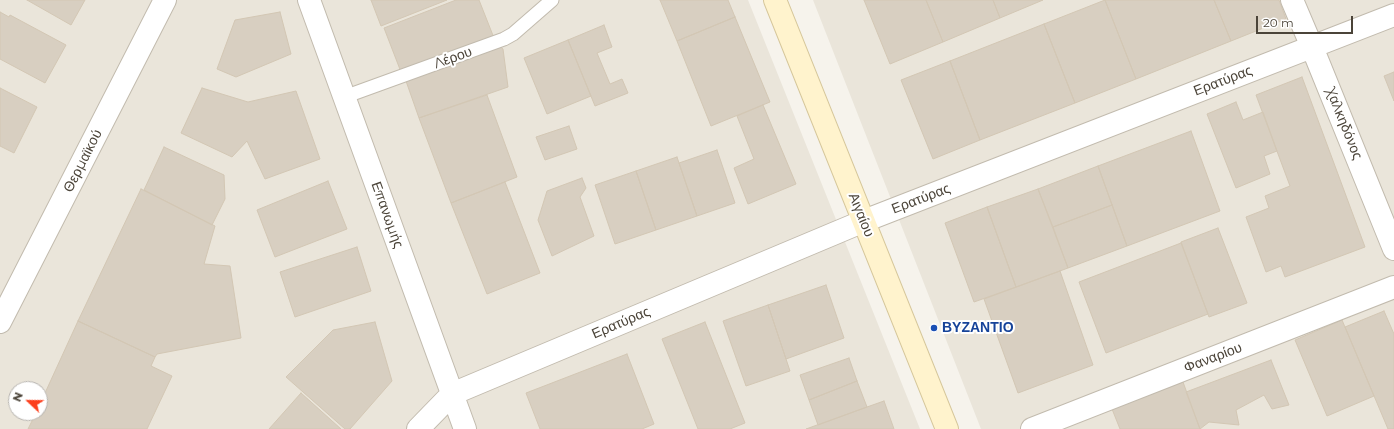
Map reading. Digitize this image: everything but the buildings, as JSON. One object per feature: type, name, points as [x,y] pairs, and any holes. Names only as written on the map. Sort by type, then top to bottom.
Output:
[{"type":"main road","name":"Αιγαίου","points":[[775,0],[947,429]]},
{"type":"street","name":"Θερμαϊκού","points":[[0,322],[165,0]]},
{"type":"street","name":"Επανωμής","points":[[309,0],[465,429]]},
{"type":"street","name":"Χαλκηδόνος","points":[[1292,0],[1394,249]]},
{"type":"street","name":"Ερατύρας","points":[[452,394],[864,221],[1394,15]]},
{"type":"street","name":"Φαναρίου","points":[[1032,429],[1394,287]]},
{"type":"street","points":[[418,429],[452,394]]},
{"type":"lane","name":"Λέρου","points":[[344,98],[504,39],[513,34],[552,0]]},
{"type":"shaded area","points":[[0,0],[748,0],[920,429],[0,429]]},
{"type":"shaded area","points":[[813,0],[1394,0],[1394,429],[981,429]]},
{"type":"place","name":"ΒΥΖΑΝΤΙΟ","points":[[934,328]]}]
